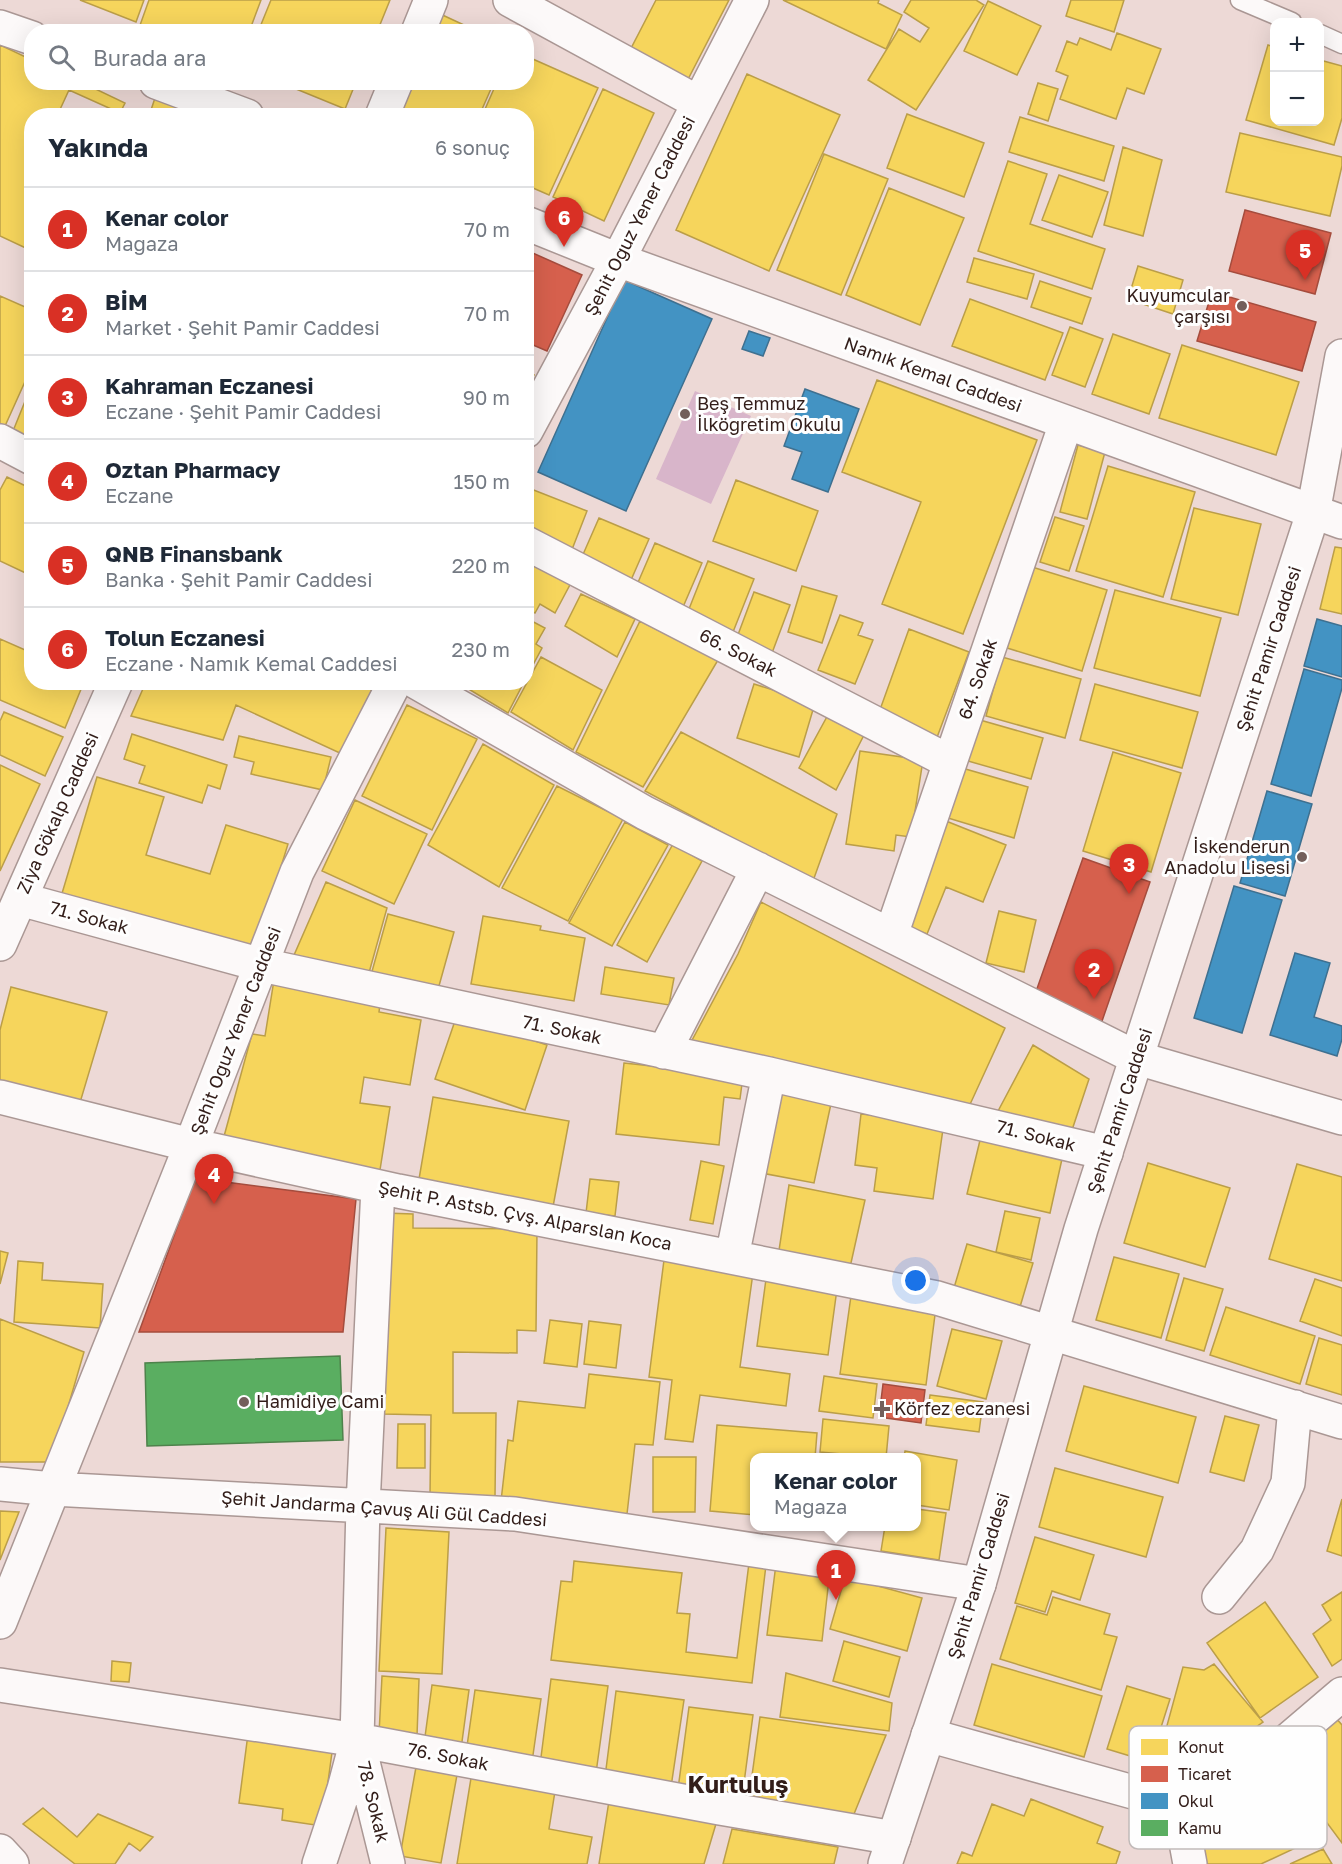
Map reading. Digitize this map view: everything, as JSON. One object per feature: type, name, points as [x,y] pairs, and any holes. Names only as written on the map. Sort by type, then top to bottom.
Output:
[{"type":"street","points":[[421,24],[431,0]]},
{"type":"street","points":[[510,0],[699,103]]},
{"type":"street","name":"Şehit Oğuz Yener Caddesi","points":[[534,416],[618,260],[752,0]]},
{"type":"street","points":[[0,27],[24,35]]},
{"type":"street","points":[[177,90],[225,108]]},
{"type":"street","points":[[385,108],[393,90]]},
{"type":"street","name":"Namık Kemal Caddesi","points":[[534,227],[618,260],[1328,518]]},
{"type":"street","name":"Şehit Pamir Caddesi","points":[[890,1851],[979,1584],[1081,1229],[1137,1058],[1328,518],[1342,356]]},
{"type":"street","name":"64. Sokak","points":[[891,935],[1066,423]]},
{"type":"street","name":"66. Sokak","points":[[534,547],[950,762]]},
{"type":"street","name":"Ziya Gökalp Caddesi","points":[[0,944],[112,690]]},
{"type":"street","name":"Şehit Oğuz Yener Caddesi","points":[[0,1622],[191,1145],[297,872],[391,690]]},
{"type":"street","points":[[430,690],[645,813],[1137,1058],[1342,1118]]},
{"type":"street","points":[[664,1052],[758,869]]},
{"type":"street","name":"71. Sokak","points":[[20,899],[262,965],[769,1074],[1106,1154]]},
{"type":"street","points":[[732,1257],[769,1074]]},
{"type":"street","name":"Şehit P. Astsb. Çvş. Alparslan Koca","points":[[0,1097],[191,1145],[378,1186],[937,1298],[1342,1422]]},
{"type":"street","points":[[319,1864],[344,1789],[357,1740],[363,1506],[378,1186]]},
{"type":"street","points":[[1219,1597],[1257,1550],[1288,1483],[1295,1407]]},
{"type":"street","name":"Şehit Jandarma Çavuş Ali Gül Caddesi","points":[[0,1484],[53,1489],[515,1514],[979,1584]]},
{"type":"street","name":"76. Sokak","points":[[0,1685],[357,1740],[720,1808],[890,1851]]},
{"type":"street","points":[[1304,1726],[1342,1694]]},
{"type":"street","points":[[928,1735],[1129,1791]]},
{"type":"street","name":"78. Sokak","points":[[357,1740],[388,1864]]},
{"type":"street","points":[[1187,1849],[1190,1864]]},
{"type":"street","points":[[0,1851],[12,1864]]},
{"type":"lane","points":[[1240,0],[1283,18]]},
{"type":"lane","points":[[1324,36],[1342,44]]},
{"type":"shaded area","points":[[695,391],[751,416],[711,504],[656,479]]},
{"type":"building: Konut","points":[[80,0],[144,0],[136,22]]},
{"type":"building: Konut","points":[[149,0],[261,0],[252,24],[140,24]]},
{"type":"building: Konut","points":[[271,0],[390,0],[380,24],[261,24]]},
{"type":"building: Konut","points":[[656,0],[729,0],[684,87],[626,58]]},
{"type":"building: Konut","points":[[783,0],[879,0],[878,3],[902,15],[886,49]]},
{"type":"building: Konut","points":[[911,0],[976,0],[984,5],[916,110],[868,80],[899,29],[920,42],[929,28],[904,12]]},
{"type":"building: Konut","points":[[1071,0],[1124,0],[1114,32],[1066,16]]},
{"type":"building: Konut","points":[[988,1],[1041,26],[1017,75],[964,51]]},
{"type":"building: Konut","points":[[436,12],[462,24],[431,24]]},
{"type":"building: Konut","points":[[1117,33],[1161,49],[1144,94],[1127,88],[1116,119],[1060,99],[1068,76],[1056,71],[1067,41],[1077,45],[1080,38],[1111,50]]},
{"type":"building: Konut","points":[[0,45],[24,56],[24,90],[69,90],[61,108],[24,108],[24,247],[0,236]]},
{"type":"building: Konut","points":[[1268,45],[1270,46],[1270,126],[1324,126],[1324,61],[1342,66],[1342,118],[1334,145],[1246,120]]},
{"type":"building: Konut","points":[[534,60],[598,88],[549,195],[534,188],[534,108],[486,108],[493,90],[534,90]]},
{"type":"building: Konut","points":[[747,74],[840,115],[769,271],[676,230]]},
{"type":"building: Konut","points":[[1038,83],[1058,89],[1048,121],[1028,114]]},
{"type":"building: Konut","points":[[603,89],[654,113],[604,221],[553,197]]},
{"type":"building: Konut","points":[[69,90],[98,90],[125,103],[122,108],[109,108]]},
{"type":"building: Konut","points":[[299,90],[353,90],[345,108]]},
{"type":"building: Konut","points":[[400,90],[490,90],[483,108],[393,108]]},
{"type":"building: Konut","points":[[155,98],[184,108],[152,108]]},
{"type":"building: Konut","points":[[907,114],[984,143],[964,197],[887,168]]},
{"type":"building: Konut","points":[[1020,117],[1114,146],[1104,181],[1009,152]]},
{"type":"building: Konut","points":[[1240,133],[1342,157],[1330,216],[1226,192]]},
{"type":"building: Konut","points":[[1123,147],[1162,160],[1143,236],[1104,225]]},
{"type":"building: Konut","points":[[824,154],[888,179],[841,295],[777,270]]},
{"type":"building: Konut","points":[[1008,161],[1047,174],[1030,224],[1105,249],[1092,289],[978,251]]},
{"type":"building: Konut","points":[[1059,175],[1108,192],[1092,237],[1042,220]]},
{"type":"building: Konut","points":[[889,188],[964,218],[920,325],[846,295]]},
{"type":"building: Konut","points":[[974,258],[1034,274],[1027,299],[967,282]]},
{"type":"building: Konut","points":[[1138,266],[1183,280],[1173,314],[1128,299]]},
{"type":"building: Konut","points":[[1040,281],[1091,298],[1082,324],[1031,307]]},
{"type":"building: Konut","points":[[0,296],[24,306],[24,384],[5,426],[0,424]]},
{"type":"building: Konut","points":[[970,299],[1063,333],[1045,380],[952,346]]},
{"type":"building: Konut","points":[[1070,327],[1103,339],[1085,387],[1052,375]]},
{"type":"building: Konut","points":[[1113,334],[1170,354],[1149,414],[1092,394]]},
{"type":"building: Konut","points":[[1182,345],[1299,382],[1276,455],[1159,418]]},
{"type":"building: Konut","points":[[877,380],[1037,440],[963,634],[882,604],[921,502],[842,472]]},
{"type":"building: Konut","points":[[24,404],[24,441],[11,436]]},
{"type":"building: Konut","points":[[1078,445],[1105,452],[1087,519],[1060,512]]},
{"type":"building: Konut","points":[[1108,466],[1195,492],[1163,597],[1076,571]]},
{"type":"building: Konut","points":[[7,477],[24,485],[24,572],[0,561],[0,490]]},
{"type":"building: Konut","points":[[736,480],[818,511],[796,571],[713,541]]},
{"type":"building: Konut","points":[[534,490],[587,511],[571,552],[534,537]]},
{"type":"building: Konut","points":[[1194,508],[1261,524],[1238,615],[1171,599]]},
{"type":"building: Konut","points":[[1055,517],[1084,526],[1069,571],[1040,562]]},
{"type":"building: Konut","points":[[599,518],[649,539],[631,580],[581,559]]},
{"type":"building: Konut","points":[[655,543],[702,563],[683,607],[636,587]]},
{"type":"building: Konut","points":[[1335,547],[1342,548],[1342,614],[1320,609]]},
{"type":"building: Konut","points":[[534,560],[573,579],[555,613],[540,604],[535,613]]},
{"type":"building: Konut","points":[[708,561],[754,579],[733,632],[687,614]]},
{"type":"building: Konut","points":[[1032,567],[1107,590],[1082,671],[1007,648]]},
{"type":"building: Konut","points":[[802,586],[837,596],[822,643],[788,632]]},
{"type":"building: Konut","points":[[1115,590],[1221,618],[1200,696],[1094,668]]},
{"type":"building: Konut","points":[[754,592],[790,605],[772,653],[736,640]]},
{"type":"building: Konut","points":[[581,594],[635,619],[617,657],[565,626]]},
{"type":"building: Konut","points":[[840,615],[863,623],[858,635],[873,640],[855,684],[818,670]]},
{"type":"building: Konut","points":[[640,621],[718,660],[643,787],[576,752]]},
{"type":"building: Konut","points":[[534,622],[545,628],[536,644],[542,648],[534,663]]},
{"type":"building: Konut","points":[[909,629],[969,652],[936,740],[877,718]]},
{"type":"building: Konut","points":[[0,639],[24,650],[24,690],[81,690],[65,728],[0,700]]},
{"type":"building: Konut","points":[[541,657],[602,690],[573,750],[511,712],[523,690],[534,690],[534,670]]},
{"type":"building: Konut","points":[[1002,657],[1081,679],[1065,738],[986,716]]},
{"type":"building: Konut","points":[[754,684],[815,703],[799,757],[737,738]]},
{"type":"building: Konut","points":[[1095,684],[1198,712],[1182,768],[1080,740]]},
{"type":"building: Konut","points":[[142,690],[373,691],[342,754],[236,705],[223,740],[131,716]]},
{"type":"building: Konut","points":[[470,690],[520,690],[508,713]]},
{"type":"building: Konut","points":[[407,705],[477,739],[432,830],[362,796]]},
{"type":"building: Konut","points":[[4,712],[63,737],[45,776],[0,755],[0,721]]},
{"type":"building: Konut","points":[[829,713],[865,733],[836,790],[799,768]]},
{"type":"building: Konut","points":[[980,720],[1043,738],[1031,779],[968,761]]},
{"type":"building: Konut","points":[[681,732],[837,814],[813,881],[645,791]]},
{"type":"building: Konut","points":[[132,734],[227,765],[220,789],[208,785],[202,803],[139,783],[145,766],[124,759]]},
{"type":"building: Konut","points":[[239,736],[331,757],[323,790],[251,774],[254,762],[234,757]]},
{"type":"building: Konut","points":[[483,744],[554,785],[499,887],[428,845]]},
{"type":"building: Konut","points":[[860,751],[923,760],[911,837],[896,835],[894,851],[846,844]]},
{"type":"building: Konut","points":[[1113,752],[1181,773],[1151,872],[1083,851]]},
{"type":"building: Konut","points":[[0,765],[40,784],[0,871]]},
{"type":"building: Konut","points":[[962,768],[1028,787],[1014,838],[948,818]]},
{"type":"building: Konut","points":[[97,777],[164,797],[146,855],[210,874],[226,825],[288,844],[253,958],[60,900]]},
{"type":"building: Konut","points":[[557,786],[623,819],[568,921],[502,888]]},
{"type":"building: Konut","points":[[355,800],[427,834],[394,904],[322,871]]},
{"type":"building: Konut","points":[[946,821],[1006,845],[983,902],[946,887],[927,934],[904,925]]},
{"type":"building: Konut","points":[[625,822],[668,845],[612,946],[569,923]]},
{"type":"building: Konut","points":[[673,844],[702,861],[647,962],[617,945]]},
{"type":"building: Konut","points":[[326,882],[387,908],[367,980],[291,962]]},
{"type":"building: Konut","points":[[761,902],[1005,1028],[967,1111],[690,1044],[738,954]]},
{"type":"building: Konut","points":[[999,911],[1036,920],[1024,972],[986,963]]},
{"type":"building: Konut","points":[[388,914],[454,932],[437,993],[371,975]]},
{"type":"building: Konut","points":[[483,916],[541,926],[540,930],[585,938],[574,1001],[471,984]]},
{"type":"building: Konut","points":[[605,967],[674,978],[669,1005],[601,994]]},
{"type":"building: Konut","points":[[274,980],[381,997],[379,1012],[421,1020],[410,1085],[364,1077],[360,1103],[390,1107],[379,1176],[223,1140],[252,1034],[265,1036]]},
{"type":"building: Konut","points":[[11,987],[107,1012],[79,1106],[0,1090],[0,1030]]},
{"type":"building: Konut","points":[[457,1015],[547,1045],[525,1110],[435,1079]]},
{"type":"building: Konut","points":[[1033,1045],[1089,1079],[1070,1136],[997,1113]]},
{"type":"building: Konut","points":[[624,1063],[743,1076],[740,1099],[724,1097],[719,1145],[616,1134]]},
{"type":"building: Konut","points":[[775,1087],[832,1099],[814,1183],[756,1172]]},
{"type":"building: Konut","points":[[433,1097],[569,1121],[552,1212],[418,1185]]},
{"type":"building: Konut","points":[[861,1114],[944,1122],[933,1199],[874,1191],[877,1168],[855,1165]]},
{"type":"building: Konut","points":[[982,1132],[1064,1150],[1050,1213],[967,1194]]},
{"type":"building: Konut","points":[[701,1161],[724,1166],[713,1224],[690,1220]]},
{"type":"building: Konut","points":[[1148,1163],[1230,1188],[1205,1267],[1124,1243]]},
{"type":"building: Konut","points":[[1297,1164],[1342,1177],[1342,1281],[1269,1259]]},
{"type":"building: Konut","points":[[590,1179],[619,1182],[615,1216],[586,1213]]},
{"type":"building: Konut","points":[[789,1185],[865,1200],[849,1272],[778,1257]]},
{"type":"building: Konut","points":[[1005,1211],[1040,1218],[1031,1260],[996,1252]]},
{"type":"building: Konut","points":[[385,1213],[413,1214],[413,1228],[537,1229],[536,1331],[517,1330],[517,1353],[453,1352],[453,1413],[496,1413],[495,1497],[430,1496],[431,1415],[383,1414]]},
{"type":"building: Konut","points":[[967,1244],[1033,1263],[1017,1317],[951,1298]]},
{"type":"building: Konut","points":[[0,1251],[8,1253],[0,1284]]},
{"type":"building: Konut","points":[[1114,1257],[1179,1274],[1161,1338],[1096,1320]]},
{"type":"building: Konut","points":[[664,1260],[753,1273],[740,1367],[790,1374],[786,1406],[700,1395],[693,1442],[665,1439],[672,1380],[649,1377]]},
{"type":"building: Konut","points":[[18,1261],[43,1263],[42,1280],[103,1284],[100,1328],[14,1322]]},
{"type":"building: Konut","points":[[1184,1278],[1223,1289],[1204,1351],[1166,1340]]},
{"type":"building: Konut","points":[[766,1279],[837,1289],[828,1355],[757,1346]]},
{"type":"building: Konut","points":[[1315,1279],[1342,1288],[1342,1336],[1300,1321]]},
{"type":"building: Konut","points":[[851,1296],[936,1307],[926,1385],[840,1374]]},
{"type":"building: Konut","points":[[1226,1307],[1315,1336],[1300,1384],[1210,1355]]},
{"type":"building: Konut","points":[[0,1319],[84,1352],[52,1462],[0,1462]]},
{"type":"building: Konut","points":[[550,1320],[582,1324],[577,1367],[544,1363]]},
{"type":"building: Konut","points":[[589,1321],[621,1325],[616,1368],[584,1364]]},
{"type":"building: Konut","points":[[952,1329],[1002,1341],[986,1399],[937,1386]]},
{"type":"building: Konut","points":[[1319,1338],[1342,1345],[1342,1395],[1306,1384]]},
{"type":"building: Konut","points":[[589,1374],[660,1382],[653,1445],[635,1444],[627,1514],[501,1501],[508,1440],[513,1441],[518,1401],[585,1408]]},
{"type":"building: Konut","points":[[824,1376],[877,1384],[873,1418],[819,1411]]},
{"type":"building: Konut","points":[[1084,1386],[1196,1417],[1178,1483],[1066,1451]]},
{"type":"building: Konut","points":[[930,1395],[983,1402],[979,1432],[926,1425]]},
{"type":"building: Konut","points":[[1225,1416],[1259,1425],[1244,1481],[1210,1472]]},
{"type":"building: Konut","points":[[823,1419],[889,1426],[886,1453],[820,1452]]},
{"type":"building: Konut","points":[[398,1424],[425,1424],[425,1468],[397,1468]]},
{"type":"building: Konut","points":[[717,1425],[817,1433],[815,1453],[750,1453],[750,1515],[710,1511]]},
{"type":"building: Konut","points":[[921,1454],[957,1460],[949,1510],[921,1506]]},
{"type":"building: Konut","points":[[653,1457],[696,1457],[695,1512],[653,1512]]},
{"type":"building: Konut","points":[[1055,1468],[1163,1497],[1146,1557],[1039,1527]]},
{"type":"building: Konut","points":[[1342,1499],[1342,1556],[1327,1551]]},
{"type":"building: Konut","points":[[921,1510],[946,1513],[939,1560],[881,1551],[884,1531],[921,1531]]},
{"type":"building: Konut","points":[[0,1511],[19,1512],[0,1560]]},
{"type":"building: Konut","points":[[386,1528],[449,1532],[442,1674],[379,1671]]},
{"type":"building: Konut","points":[[1035,1537],[1094,1555],[1080,1600],[1052,1591],[1045,1612],[1015,1603]]},
{"type":"building: Konut","points":[[574,1561],[682,1573],[677,1613],[690,1614],[686,1652],[737,1658],[749,1563],[766,1565],[752,1683],[551,1660],[561,1581],[572,1582]]},
{"type":"building: Konut","points":[[776,1564],[830,1570],[822,1641],[767,1635]]},
{"type":"building: Konut","points":[[845,1577],[922,1598],[907,1651],[830,1629]]},
{"type":"building: Konut","points":[[1342,1592],[1342,1659],[1332,1666],[1313,1634],[1331,1620],[1322,1605]]},
{"type":"building: Konut","points":[[1053,1597],[1110,1614],[1104,1634],[1117,1637],[1101,1690],[1000,1659],[1017,1606],[1047,1615]]},
{"type":"building: Konut","points":[[1265,1602],[1318,1677],[1260,1718],[1207,1643]]},
{"type":"building: Konut","points":[[844,1641],[900,1657],[889,1697],[833,1681]]},
{"type":"building: Konut","points":[[112,1661],[131,1663],[129,1682],[111,1681]]},
{"type":"building: Konut","points":[[992,1664],[1102,1696],[1084,1757],[974,1725]]},
{"type":"building: Konut","points":[[1214,1664],[1263,1722],[1257,1726],[1167,1726],[1183,1667],[1204,1670]]},
{"type":"building: Konut","points":[[786,1673],[892,1703],[889,1731],[780,1717]]},
{"type":"building: Konut","points":[[382,1676],[419,1679],[417,1736],[379,1734]]},
{"type":"building: Konut","points":[[551,1679],[608,1686],[596,1773],[540,1765]]},
{"type":"building: Konut","points":[[432,1685],[469,1690],[461,1749],[424,1744]]},
{"type":"building: Konut","points":[[1127,1686],[1170,1699],[1161,1726],[1129,1726],[1129,1756],[1107,1749]]},
{"type":"building: Konut","points":[[475,1690],[541,1699],[532,1762],[466,1753]]},
{"type":"building: Konut","points":[[616,1691],[684,1700],[671,1787],[605,1777]]},
{"type":"building: Konut","points":[[689,1707],[753,1715],[742,1798],[678,1789]]},
{"type":"building: Konut","points":[[760,1717],[886,1735],[852,1819],[748,1805]]},
{"type":"building: Konut","points":[[1335,1717],[1342,1725],[1342,1843],[1327,1823],[1327,1726],[1323,1726]]},
{"type":"building: Konut","points":[[248,1734],[333,1745],[322,1826],[282,1820],[283,1809],[239,1803]]},
{"type":"building: Konut","points":[[418,1756],[459,1764],[441,1863],[400,1856]]},
{"type":"building: Konut","points":[[472,1772],[556,1785],[549,1829],[592,1837],[587,1864],[457,1864]]},
{"type":"building: Konut","points":[[1031,1799],[1103,1827],[1097,1843],[1120,1852],[1116,1864],[957,1864],[962,1852],[972,1856],[992,1804],[1024,1816]]},
{"type":"building: Konut","points":[[609,1801],[718,1817],[704,1864],[599,1864]]},
{"type":"building: Konut","points":[[43,1808],[77,1837],[98,1814],[153,1837],[140,1851],[129,1843],[115,1864],[75,1864],[23,1824]]},
{"type":"building: Konut","points":[[732,1829],[838,1847],[834,1864],[723,1864]]},
{"type":"building: Konut","points":[[1203,1849],[1293,1849],[1261,1864],[1199,1864]]},
{"type":"building: Konut","points":[[1323,1849],[1332,1864],[1290,1864]]},
{"type":"building: Ticaret","points":[[1245,210],[1331,233],[1315,294],[1229,271]]},
{"type":"building: Ticaret","points":[[534,254],[582,275],[547,351],[534,345]]},
{"type":"building: Ticaret","points":[[1212,292],[1316,322],[1302,371],[1197,341]]},
{"type":"building: Ticaret","points":[[1083,858],[1150,882],[1101,1024],[1033,1000]]},
{"type":"building: Ticaret","points":[[195,1178],[356,1199],[343,1332],[139,1332]]},
{"type":"building: Ticaret","points":[[883,1384],[925,1390],[921,1423],[879,1417]]},
{"type":"building: Okul","points":[[624,280],[712,319],[626,511],[538,472]]},
{"type":"building: Okul","points":[[749,331],[770,338],[763,356],[742,349]]},
{"type":"building: Okul","points":[[805,389],[859,409],[828,492],[792,479],[802,452],[784,446]]},
{"type":"building: Okul","points":[[1317,619],[1342,626],[1342,677],[1304,666]]},
{"type":"building: Okul","points":[[1304,669],[1342,680],[1342,688],[1311,796],[1271,784]]},
{"type":"building: Okul","points":[[1267,791],[1312,804],[1285,896],[1240,883]]},
{"type":"building: Okul","points":[[1234,886],[1282,900],[1242,1033],[1194,1018]]},
{"type":"building: Okul","points":[[1295,953],[1330,963],[1314,1017],[1342,1026],[1342,1039],[1337,1056],[1270,1035]]},
{"type":"building: Kamu","name":"Hamidiye Cami","points":[[340,1356],[343,1440],[147,1446],[145,1363]]},
{"type":"place","name":"Tolun Eczanesi","points":[[564,247]]},
{"type":"place","name":"QNB Finansbank","points":[[1305,280]]},
{"type":"place","name":"Kuyumcular çarşısı","points":[[1242,306]]},
{"type":"place","name":"Beş Temmuz İlköğretim Okulu","points":[[685,414]]},
{"type":"place","name":"İskenderun Anadolu Lisesi","points":[[1302,857]]},
{"type":"place","name":"Kahraman Eczanesi","points":[[1129,894]]},
{"type":"place","name":"BİM","points":[[1094,999]]},
{"type":"place","name":"Oztan Pharmacy","points":[[214,1204]]},
{"type":"place","name":"Hamidiye Cami","points":[[244,1402]]},
{"type":"place","name":"Körfez eczanesi","points":[[882,1409]]},
{"type":"place","name":"Kenar color","points":[[836,1600]]},
{"type":"district","name":"Kurtuluş","points":[[738,1785]]}]
